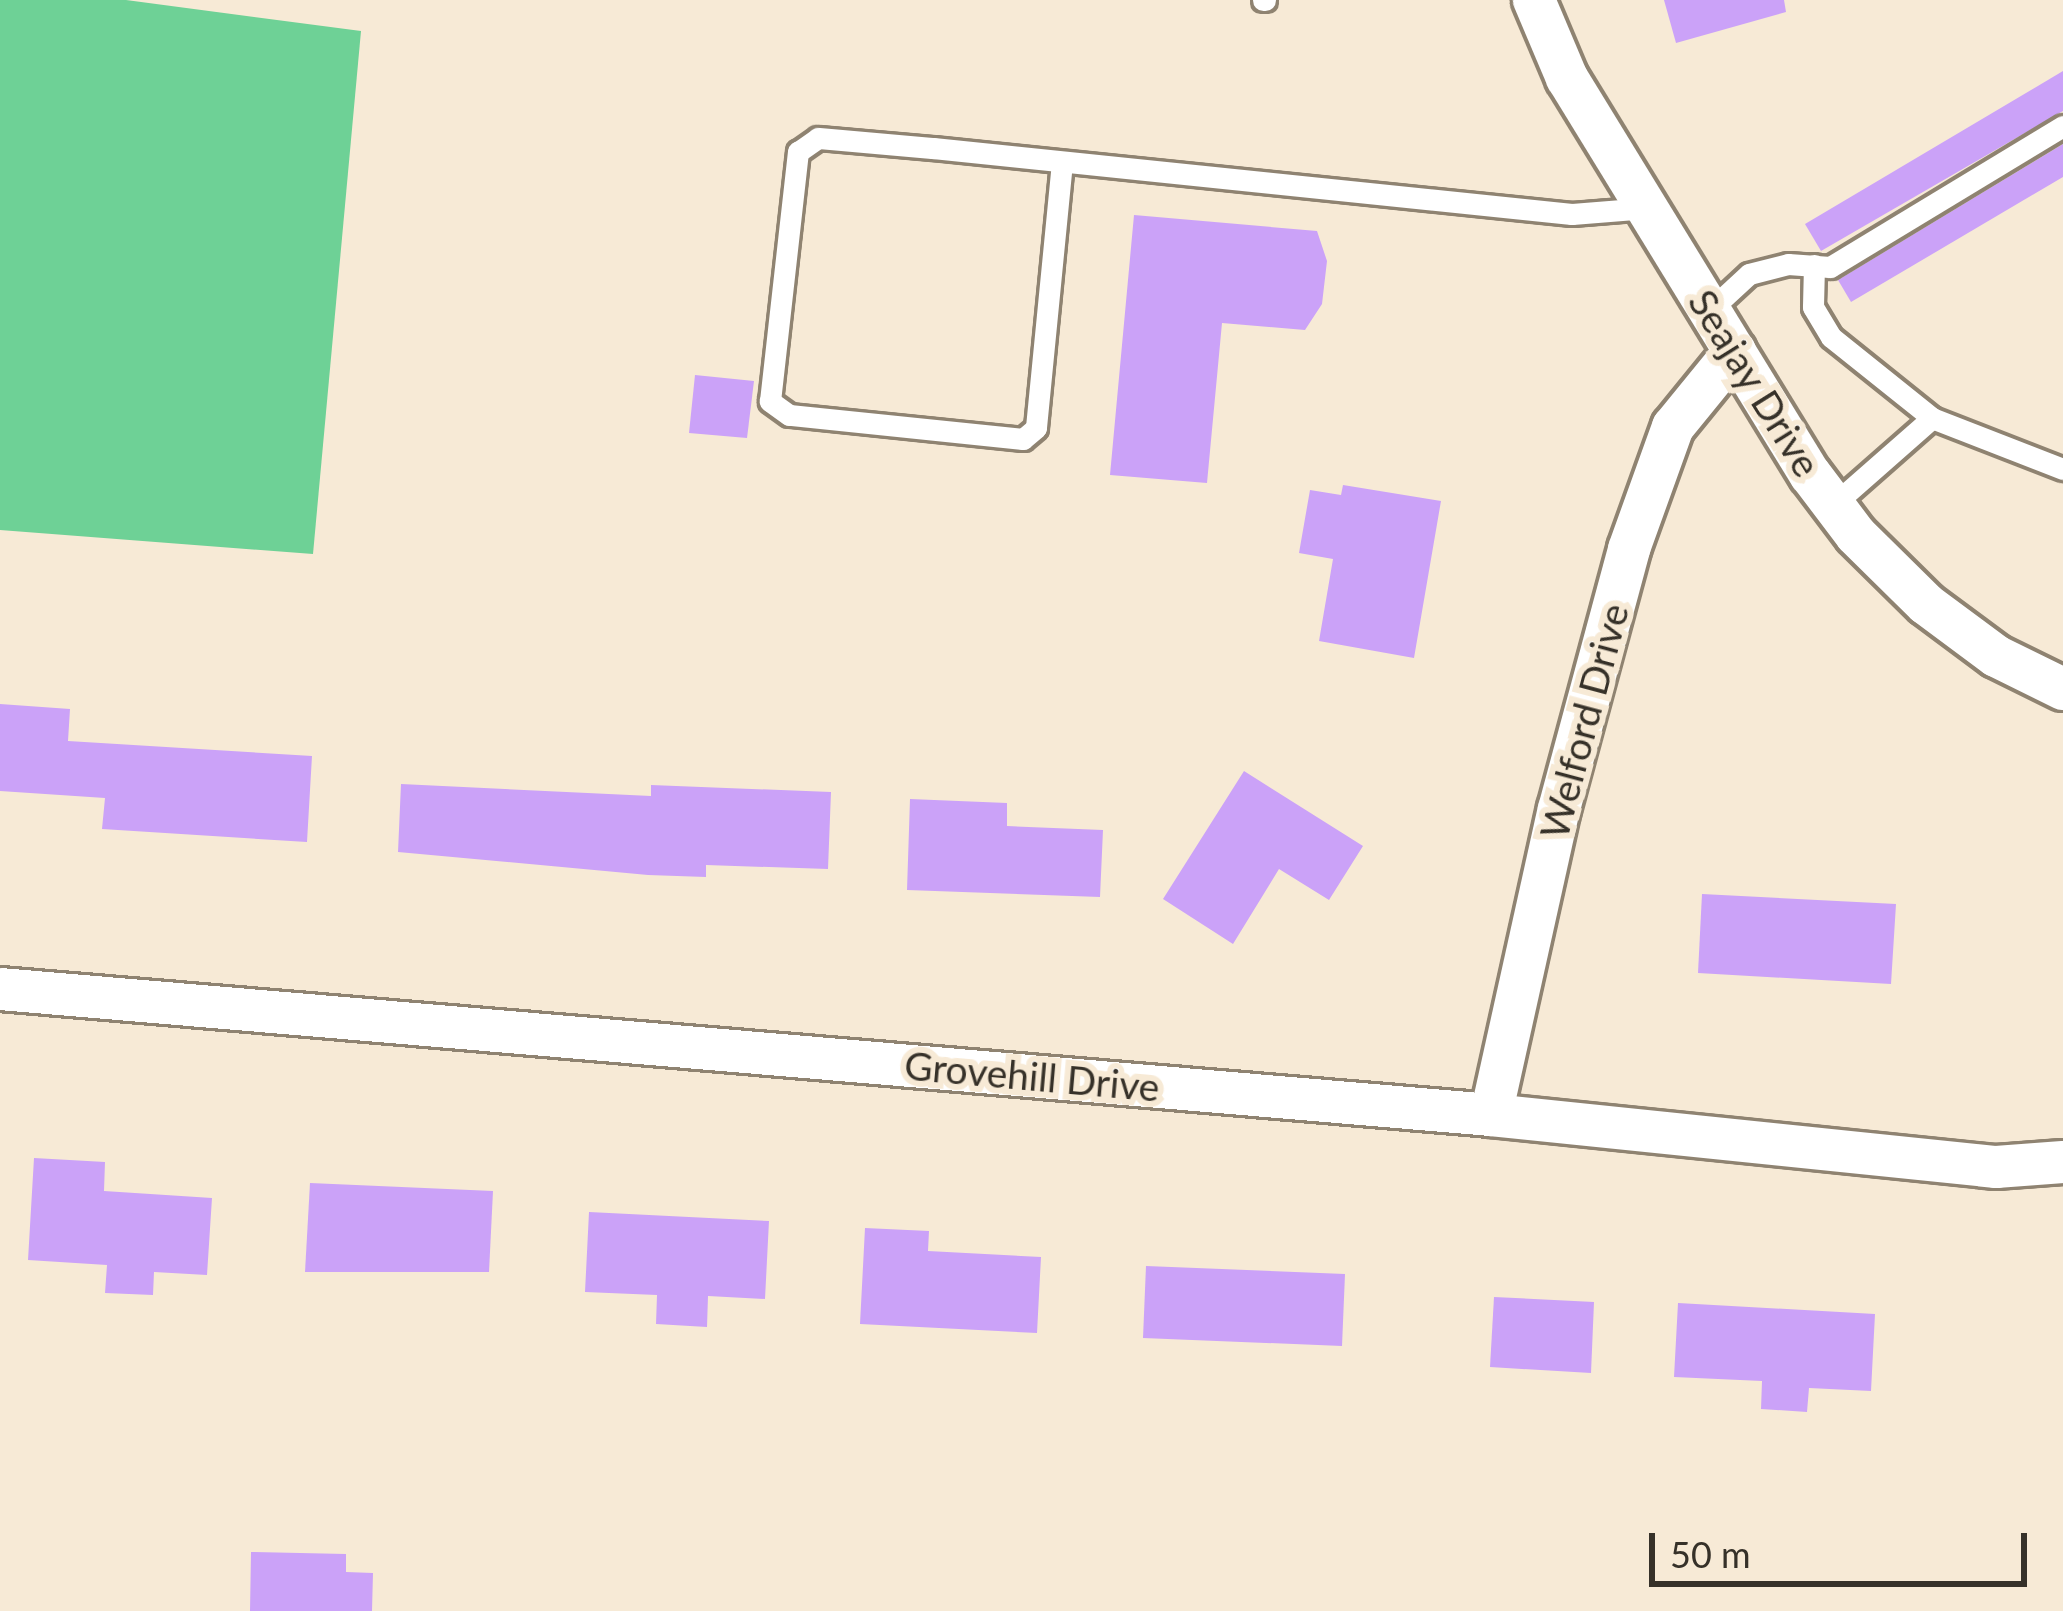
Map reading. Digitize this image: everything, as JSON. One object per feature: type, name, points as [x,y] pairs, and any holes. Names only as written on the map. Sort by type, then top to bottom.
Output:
[{"type":"street","name":"Seajay Drive","points":[[1534,0],[1567,78],[1833,505],[1926,604],[1996,656],[2063,689]]},
{"type":"street","name":"Welford Drive","points":[[1491,1115],[1559,809],[1629,549],[1673,427],[1735,351]]},
{"type":"street","name":"Grovehill Drive","points":[[0,989],[1491,1115],[1996,1167],[2063,1162]]},
{"type":"lane","points":[[1710,310],[1749,274],[1830,267],[2063,126]]},
{"type":"lane","points":[[1062,162],[1036,428],[1024,439],[788,415],[770,401],[798,152],[818,138],[1062,162],[1572,214],[1647,208]]},
{"type":"lane","points":[[1814,265],[1813,307],[1831,337],[1932,418],[2063,469]]},
{"type":"lane","points":[[1833,505],[1932,418]]},
{"type":"green space","points":[[0,0],[126,0],[361,31],[313,554],[0,530]]},
{"type":"building","points":[[1664,0],[1784,0],[1786,12],[1676,43]]},
{"type":"building","points":[[2063,71],[2063,111],[1821,251],[1805,224]]},
{"type":"building","points":[[2063,144],[2063,177],[1851,302],[1838,280]]},
{"type":"building","points":[[1134,215],[1317,231],[1327,261],[1322,304],[1305,330],[1222,323],[1207,483],[1110,475]]},
{"type":"building","points":[[695,375],[754,381],[747,438],[689,433]]},
{"type":"building","points":[[1343,485],[1441,501],[1414,658],[1319,641],[1333,559],[1299,553],[1310,490],[1341,495]]},
{"type":"building","points":[[0,704],[70,709],[68,741],[312,756],[307,842],[102,829],[105,798],[0,791]]},
{"type":"building","points":[[1244,771],[1363,846],[1329,900],[1279,869],[1233,944],[1163,899]]},
{"type":"building","points":[[401,784],[651,796],[651,785],[831,792],[828,869],[706,865],[706,877],[648,875],[398,852]]},
{"type":"building","points":[[910,799],[1007,803],[1007,826],[1103,830],[1100,897],[907,890]]},
{"type":"building","points":[[1702,894],[1896,904],[1891,984],[1698,973]]},
{"type":"building","points":[[34,1158],[105,1162],[104,1191],[212,1198],[207,1275],[154,1272],[153,1295],[105,1293],[107,1265],[28,1260]]},
{"type":"building","points":[[310,1183],[493,1191],[489,1272],[305,1272]]},
{"type":"building","points":[[589,1212],[769,1221],[765,1299],[708,1296],[707,1327],[656,1324],[657,1295],[585,1292]]},
{"type":"building","points":[[865,1228],[929,1231],[928,1251],[1041,1257],[1037,1333],[860,1324]]},
{"type":"building","points":[[1146,1266],[1345,1274],[1342,1346],[1143,1338]]},
{"type":"building","points":[[1494,1297],[1594,1302],[1591,1373],[1490,1367]]},
{"type":"building","points":[[1678,1303],[1875,1314],[1871,1391],[1809,1388],[1807,1412],[1761,1409],[1762,1381],[1674,1377]]},
{"type":"building","points":[[251,1552],[346,1554],[346,1572],[373,1573],[372,1611],[250,1611]]}]
